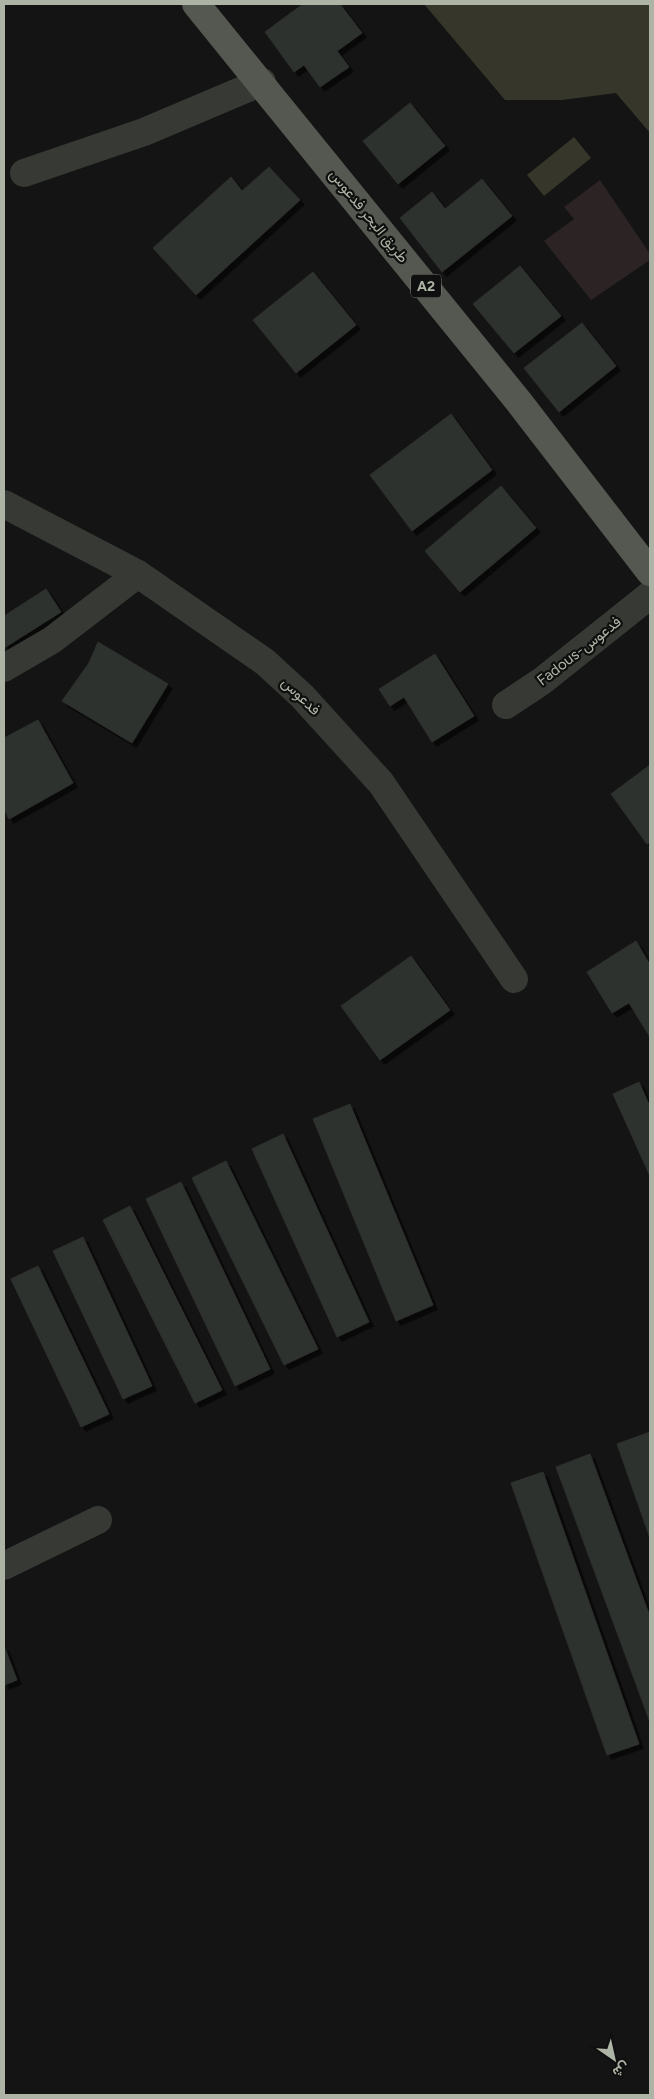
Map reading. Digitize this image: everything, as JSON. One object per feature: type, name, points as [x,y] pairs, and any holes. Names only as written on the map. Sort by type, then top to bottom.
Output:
[{"type":"main road","name":"طريق البحر فدعوس","points":[[196,4],[262,82],[519,402],[650,572]]},
{"type":"street","points":[[24,173],[144,132],[262,82]]},
{"type":"street","name":"فدعوس","points":[[4,504],[138,574],[265,662],[330,726],[382,782],[514,979]]},
{"type":"street","points":[[4,668],[52,640],[138,574]]},
{"type":"street","name":"Fadous-فدعوس","points":[[506,705],[542,681],[650,595]]},
{"type":"street","points":[[4,1566],[98,1520]]},
{"type":"shaded area","points":[[424,4],[650,4],[650,133],[616,93],[562,100],[505,100]]},
{"type":"shaded area","points":[[574,137],[591,158],[544,196],[527,175]]},
{"type":"shaded area","points":[[600,180],[650,254],[650,260],[591,300],[544,241],[574,219],[564,207]]},
{"type":"building","points":[[303,4],[340,4],[362,33],[337,51],[349,67],[320,87],[304,65],[294,72],[265,32]]},
{"type":"building","points":[[410,103],[445,146],[398,184],[363,141]]},
{"type":"building","points":[[269,167],[300,200],[196,295],[153,248],[231,177],[242,191]]},
{"type":"building","points":[[482,179],[512,216],[442,272],[400,218],[432,192],[445,209]]},
{"type":"building","points":[[520,266],[561,316],[514,353],[473,304]]},
{"type":"building","points":[[313,272],[356,325],[296,373],[253,320]]},
{"type":"building","points":[[582,323],[616,366],[559,412],[524,368]]},
{"type":"building","points":[[451,414],[492,470],[412,531],[370,475]]},
{"type":"building","points":[[501,486],[536,528],[460,592],[425,551]]},
{"type":"building","points":[[46,589],[61,612],[4,648],[4,616]]},
{"type":"building","points":[[98,642],[168,684],[132,743],[62,701],[89,663]]},
{"type":"building","points":[[435,654],[474,716],[432,742],[404,697],[390,706],[379,689]]},
{"type":"building","points":[[38,720],[73,783],[9,819],[4,809],[4,738]]},
{"type":"building","points":[[650,765],[650,842],[647,844],[611,794]]},
{"type":"building","points":[[636,941],[650,965],[650,1037],[629,1003],[612,1013],[587,972]]},
{"type":"building","points":[[411,956],[450,1010],[380,1060],[341,1006]]},
{"type":"building","points":[[639,1082],[650,1107],[650,1176],[613,1094]]},
{"type":"building","points":[[350,1104],[433,1305],[396,1321],[313,1119]]},
{"type":"building","points":[[283,1134],[369,1322],[337,1337],[252,1149]]},
{"type":"building","points":[[226,1161],[318,1349],[284,1365],[192,1178]]},
{"type":"building","points":[[181,1182],[270,1369],[235,1386],[146,1199]]},
{"type":"building","points":[[130,1206],[222,1390],[195,1403],[103,1220]]},
{"type":"building","points":[[83,1237],[152,1386],[123,1399],[53,1251]]},
{"type":"building","points":[[38,1266],[109,1414],[81,1427],[11,1279]]},
{"type":"building","points":[[650,1432],[650,1538],[617,1444]]},
{"type":"building","points":[[590,1454],[650,1617],[650,1722],[556,1467]]},
{"type":"building","points":[[543,1472],[639,1744],[607,1755],[511,1483]]},
{"type":"building","points":[[4,1646],[17,1680],[4,1685]]}]
